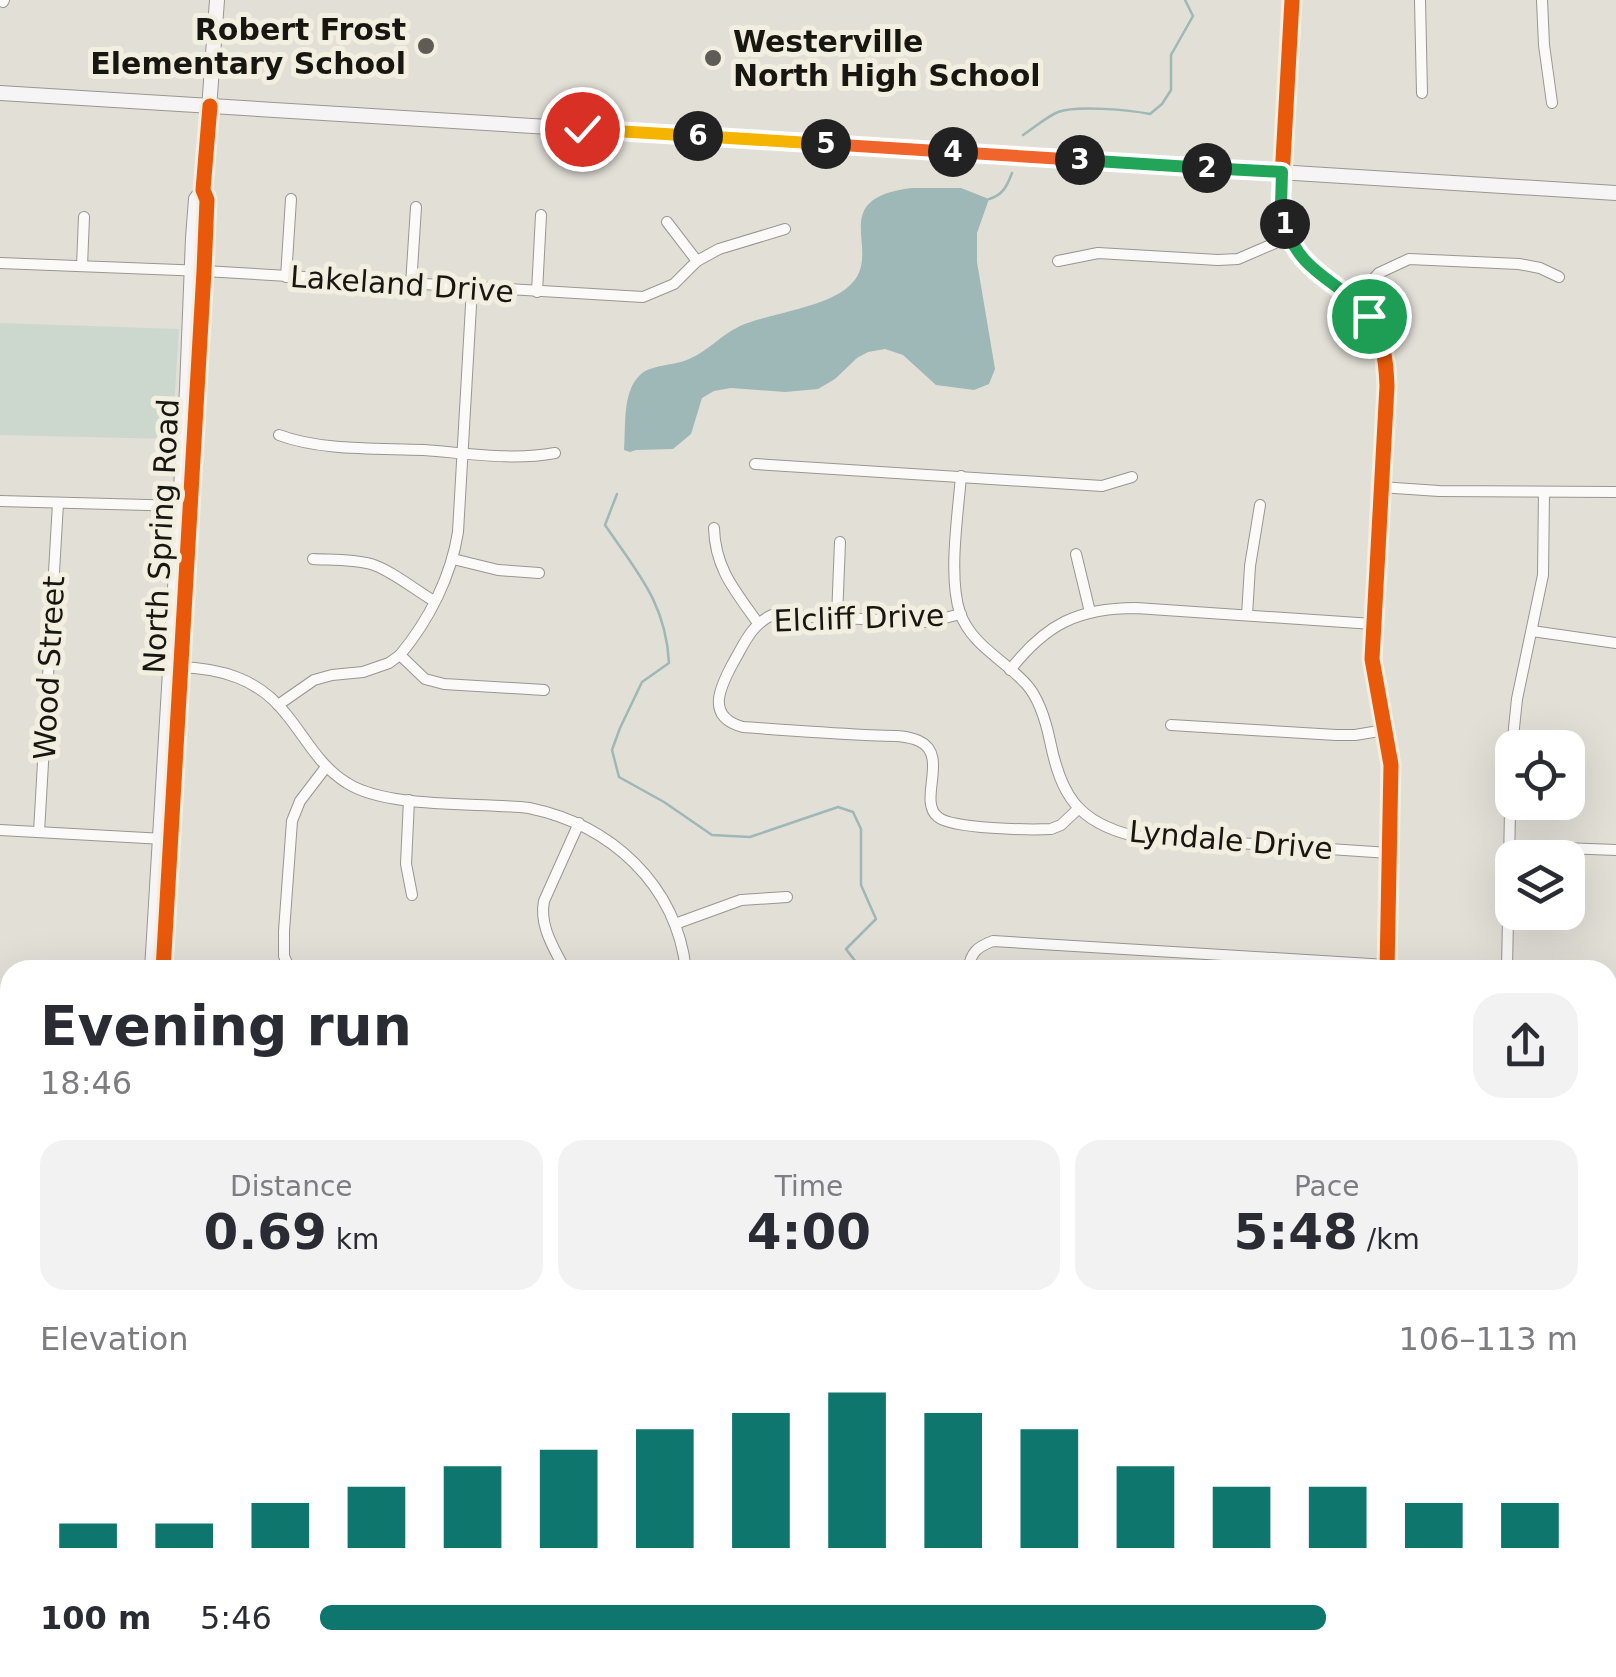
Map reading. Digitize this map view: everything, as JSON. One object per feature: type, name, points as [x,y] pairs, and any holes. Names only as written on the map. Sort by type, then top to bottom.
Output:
[{"type":"main road","name":"North Spring Road","points":[[153,960],[165,839],[198,271],[207,200],[203,190],[216,0]]},
{"type":"main road","points":[[0,93],[1616,194]]},
{"type":"main road","points":[[1282,172],[1281,206],[1289,238],[1304,262],[1369,316],[1378,332],[1386,368],[1372,624],[1374,674],[1391,765],[1387,960]]},
{"type":"main road","name":"North Spring Road","points":[[163,960],[165,839]]},
{"type":"street","points":[[1282,172],[1292,0]]},
{"type":"street","points":[[1420,0],[1422,93]]},
{"type":"street","points":[[1542,0],[1552,102]]},
{"type":"street","points":[[286,277],[291,199]]},
{"type":"street","points":[[412,284],[416,206]]},
{"type":"street","points":[[537,292],[542,214]]},
{"type":"street","points":[[82,266],[84,217]]},
{"type":"street","points":[[668,222],[697,261]]},
{"type":"street","name":"Lakeland Drive","points":[[0,263],[643,297],[674,284],[697,261],[719,249],[786,229]]},
{"type":"street","points":[[1058,261],[1098,253],[1238,259],[1289,238]]},
{"type":"street","points":[[1353,300],[1379,273],[1409,259],[1520,264],[1559,278]]},
{"type":"street","points":[[278,705],[314,680],[363,672],[400,655],[434,601],[454,559],[472,288]]},
{"type":"street","points":[[278,434],[328,444],[530,456],[555,453]]},
{"type":"street","points":[[756,464],[1102,486],[1132,477]]},
{"type":"street","points":[[961,476],[955,570],[960,614],[972,637],[1027,685],[1036,699],[1058,778],[1069,799],[1079,808]]},
{"type":"street","points":[[1380,487],[1616,492]]},
{"type":"street","points":[[1509,840],[1510,757],[1516,699],[1543,575],[1544,492]]},
{"type":"street","points":[[0,501],[184,506]]},
{"type":"street","name":"Wood Street","points":[[39,832],[58,504]]},
{"type":"street","points":[[1247,615],[1260,505]]},
{"type":"street","points":[[714,528],[714,545],[722,572],[758,622]]},
{"type":"street","points":[[836,617],[840,542]]},
{"type":"street","points":[[1076,554],[1090,612]]},
{"type":"street","points":[[314,559],[370,564],[434,601]]},
{"type":"street","points":[[454,559],[498,570],[540,573]]},
{"type":"street","points":[[1010,670],[1029,646],[1060,624],[1106,608],[1372,624]]},
{"type":"street","name":"Elcliff Drive","points":[[960,614],[928,622],[772,614],[758,622],[721,686],[720,709],[733,724],[921,741],[930,749],[933,760],[932,810],[938,818],[961,825],[1052,829],[1079,808]]},
{"type":"street","points":[[1532,631],[1616,643]]},
{"type":"street","points":[[400,655],[426,679],[444,684],[544,690]]},
{"type":"street","points":[[175,666],[212,668],[257,686],[278,705],[326,767],[358,789],[386,798],[529,808],[579,823],[629,857],[661,897],[675,924],[684,960]]},
{"type":"street","points":[[1171,725],[1336,736],[1385,730]]},
{"type":"street","points":[[286,960],[284,931],[292,821],[300,802],[326,767]]},
{"type":"street","points":[[409,800],[406,864],[412,895]]},
{"type":"street","name":"Lyndale Drive","points":[[1079,808],[1089,818],[1134,836],[1389,852]]},
{"type":"street","points":[[560,960],[543,924],[542,912],[579,823]]},
{"type":"street","points":[[0,830],[165,839]]},
{"type":"street","points":[[1585,849],[1616,850]]},
{"type":"street","points":[[675,924],[741,900],[787,897]]},
{"type":"street","points":[[1507,960],[1508,930]]},
{"type":"street","points":[[969,960],[978,947],[993,941],[1270,960]]},
{"type":"shaded area","points":[[0,323],[179,329],[172,439],[0,435]]},
{"type":"water","points":[[912,188],[961,188],[989,199],[977,233],[977,262],[995,369],[989,384],[974,390],[936,385],[903,355],[885,349],[868,352],[818,389],[714,391],[702,398],[691,434],[673,449],[624,450],[627,401],[639,376],[649,369],[696,356],[740,326],[838,294],[859,274],[862,215],[869,203],[885,194]]},
{"type":"waterway","points":[[1023,135],[1067,110],[1150,114],[1171,90],[1171,55],[1193,16],[1185,0]]},
{"type":"waterway","points":[[989,199],[1004,189],[1012,173]]},
{"type":"waterway","points":[[617,494],[605,525],[656,605],[669,663],[642,682],[620,728],[612,750],[619,777],[712,835],[750,837],[838,807],[853,812],[861,829],[861,885],[876,919],[846,949],[854,960]]},
{"type":"cycle path","points":[[1292,0],[1281,196],[1285,226],[1303,258],[1372,320],[1386,366],[1372,659],[1391,765],[1387,960]]},
{"type":"cycle path","points":[[164,960],[210,106]]},
{"type":"place","name":"Robert Frost Elementary School","points":[[426,46]]},
{"type":"place","name":"Westerville North High School","points":[[713,58]]},
{"type":"route","points":[[582,129],[1282,172],[1281,206],[1295,249],[1304,262],[1369,316]]}]
